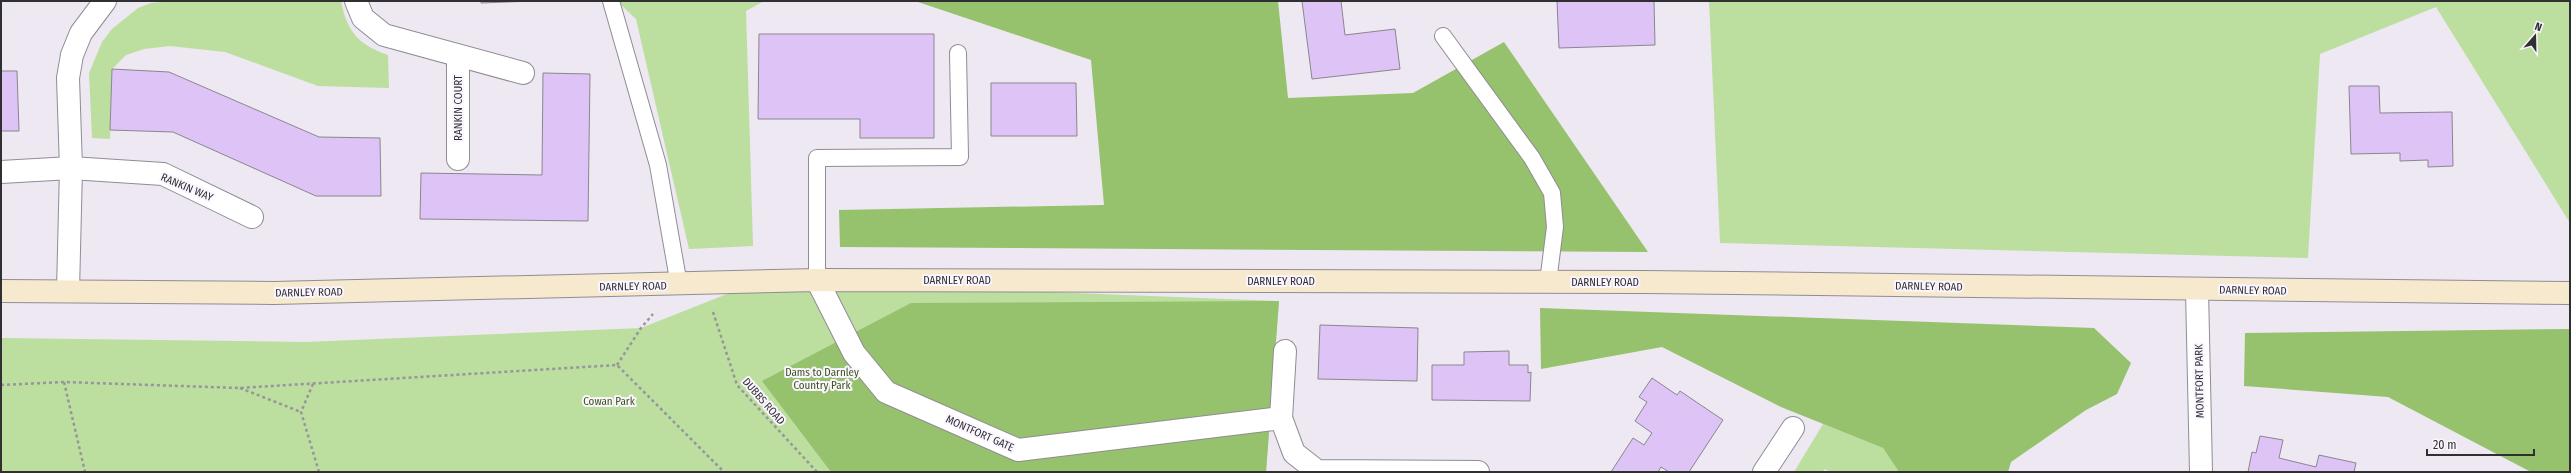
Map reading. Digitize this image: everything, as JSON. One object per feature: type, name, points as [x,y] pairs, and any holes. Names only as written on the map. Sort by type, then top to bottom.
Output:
[{"type":"main road","name":"DARNLEY ROAD","points":[[1,291],[274,293],[679,285],[817,280],[1548,282],[2566,293]]},
{"type":"street","points":[[68,291],[70,168],[68,78],[72,55],[81,33],[105,1]]},
{"type":"street","points":[[356,1],[363,18],[384,35],[523,73]]},
{"type":"street","name":"RANKIN COURT","points":[[458,56],[458,159]]},
{"type":"street","name":"RANKIN WAY","points":[[1,172],[70,168],[163,174],[252,217]]},
{"type":"street","name":"MONTFORT GATE","points":[[817,280],[854,353],[886,392],[1018,450],[1281,418]]},
{"type":"street","name":"MONTFORT PARK","points":[[2197,290],[2201,472]]},
{"type":"street","points":[[1285,351],[1281,418],[1294,453],[1317,471],[1478,472]]},
{"type":"street","points":[[1764,472],[1793,428]]},
{"type":"lane","points":[[611,1],[658,166],[679,285]]},
{"type":"lane","points":[[1443,36],[1532,158],[1552,193],[1555,227],[1548,282]]},
{"type":"lane","points":[[817,280],[817,158],[960,156],[958,53]]},
{"type":"path","name":"DUBBS ROAD","points":[[704,283],[737,385],[817,472]]},
{"type":"path","points":[[617,365],[641,328],[679,285]]},
{"type":"path","points":[[1,386],[64,382],[238,388],[617,365],[724,472]]},
{"type":"path","points":[[64,382],[85,472]]},
{"type":"path","points":[[313,384],[301,412],[319,472]]},
{"type":"path","points":[[238,388],[301,412]]},
{"type":"green space","points":[[174,1],[341,1],[347,21],[356,36],[369,47],[388,55],[389,88],[318,86],[225,52],[170,46],[144,49],[126,55],[112,69],[110,139],[92,138],[89,73],[102,42],[112,29],[138,8],[151,3]]},
{"type":"green space","points":[[617,1],[764,1],[746,11],[753,246],[689,249],[636,19]]},
{"type":"green space","points":[[915,1],[1278,1],[1288,98],[1413,93],[1504,42],[1648,252],[840,247],[839,210],[1104,205],[1091,60]]},
{"type":"green space","points":[[1709,1],[2570,1],[2570,223],[2436,7],[2320,54],[2308,258],[1720,243]]},
{"type":"green space","name":"Cowan Park","points":[[760,281],[1279,301],[1266,472],[1,472],[1,338],[306,342],[641,328]]},
{"type":"green space","name":"Dams to Darnley Country Park","points":[[1279,301],[1266,472],[831,472],[762,381],[911,303]]},
{"type":"green space","points":[[1540,308],[2094,328],[2131,363],[2117,394],[2086,410],[2011,462],[2008,472],[1899,472],[1883,448],[1781,407],[1662,347],[1541,369]]},
{"type":"green space","points":[[2570,329],[2570,472],[2531,472],[2388,397],[2244,386],[2245,333]]},
{"type":"green space","points":[[1823,424],[1883,448],[1899,472],[1830,472],[1825,469],[1822,472],[1794,472]]},
{"type":"building","points":[[481,1],[533,1],[481,3]]},
{"type":"building","points":[[1302,1],[1341,1],[1345,35],[1395,29],[1400,69],[1312,79]]},
{"type":"building","points":[[1557,1],[1654,1],[1655,45],[1559,48]]},
{"type":"building","points":[[759,34],[934,34],[934,138],[860,138],[860,119],[758,119]]},
{"type":"building","points":[[112,69],[169,72],[319,137],[380,138],[381,196],[316,196],[173,132],[110,130]]},
{"type":"building","points":[[1,71],[17,71],[19,131],[1,131]]},
{"type":"building","points":[[543,73],[590,74],[588,221],[420,219],[421,173],[542,175]]},
{"type":"building","points":[[991,83],[1076,83],[1077,136],[991,136]]},
{"type":"building","points":[[2349,86],[2379,86],[2380,113],[2452,112],[2453,166],[2428,167],[2428,160],[2400,161],[2400,153],[2351,154]]},
{"type":"building","points":[[1320,325],[1418,328],[1417,381],[1318,379]]},
{"type":"building","points":[[1509,351],[1509,365],[1528,365],[1528,373],[1531,372],[1530,401],[1432,400],[1432,365],[1464,365],[1464,352]]},
{"type":"building","points":[[1652,378],[1677,395],[1680,391],[1723,420],[1689,472],[1669,472],[1661,467],[1658,472],[1611,472],[1633,438],[1644,445],[1652,433],[1635,421],[1647,402],[1639,397]]},
{"type":"building","points":[[2260,436],[2283,440],[2279,458],[2316,467],[2319,455],[2356,463],[2354,472],[2248,472],[2252,452],[2256,453]]}]
